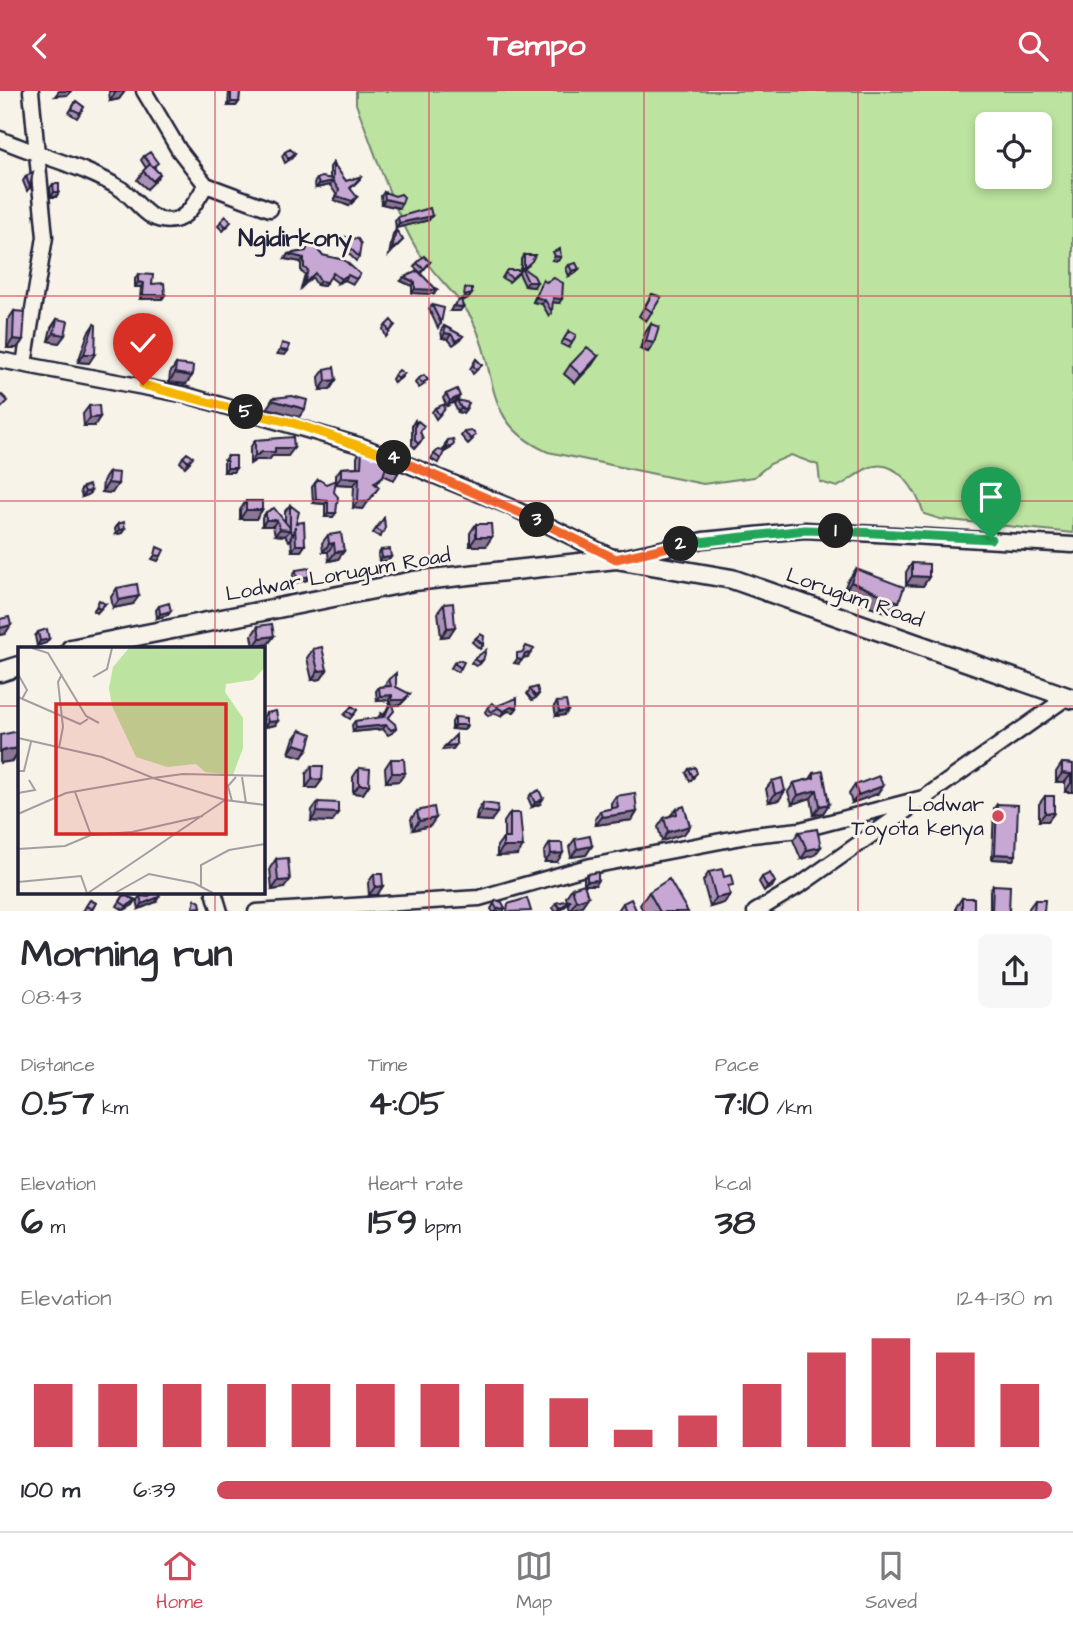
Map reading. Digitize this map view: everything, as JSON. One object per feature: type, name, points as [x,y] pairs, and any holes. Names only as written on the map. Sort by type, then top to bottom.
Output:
[{"type":"main road","name":"Lodwar Lorugum Road","points":[[89,647],[125,643],[414,581],[616,559]]},
{"type":"main road","name":"Lorugum Road","points":[[616,559],[732,579],[1069,698]]},
{"type":"main road","points":[[0,673],[18,666]]},
{"type":"street","points":[[24,364],[45,237],[31,91]]},
{"type":"street","points":[[144,91],[179,150],[206,185],[270,209]]},
{"type":"street","points":[[0,139],[103,180],[130,196],[146,214],[167,221],[185,215],[206,185]]},
{"type":"street","points":[[0,359],[186,395],[362,446],[509,506],[616,559],[703,540],[805,530],[1073,545]]},
{"type":"street","points":[[757,911],[803,883],[1069,698]]},
{"type":"street","points":[[272,911],[479,898],[591,866],[752,835],[800,829],[927,797]]},
{"type":"street","points":[[215,894],[220,911]]},
{"type":"green space","points":[[356,91],[1073,91],[1073,533],[940,519],[924,514],[904,478],[887,467],[866,469],[837,487],[820,482],[818,465],[791,455],[770,464],[754,477],[703,484],[548,452],[526,440],[501,412],[481,340],[472,319],[416,248],[391,196],[356,104]]},
{"type":"building","points":[[231,91],[240,91],[239,102],[231,102]]},
{"type":"building","points":[[76,101],[84,107],[80,113],[72,109]]},
{"type":"building","points":[[290,149],[295,153],[288,159],[285,152]]},
{"type":"building","points":[[150,152],[158,163],[153,167],[144,156]]},
{"type":"building","points":[[333,163],[346,181],[362,176],[350,188],[357,197],[352,201],[337,196],[339,190],[333,181],[319,184],[317,179],[321,177],[333,179]]},
{"type":"building","points":[[150,164],[160,174],[153,181],[143,171]]},
{"type":"building","points":[[33,172],[30,187],[26,176]]},
{"type":"building","points":[[53,184],[59,184],[59,192],[54,192]]},
{"type":"building","points":[[384,192],[395,196],[401,194],[404,197],[402,203],[385,199]]},
{"type":"building","points":[[430,208],[432,216],[399,223],[398,217]]},
{"type":"building","points":[[226,216],[231,222],[226,227],[221,221]]},
{"type":"building","points":[[396,230],[403,240],[392,250]]},
{"type":"building","points":[[345,237],[358,239],[361,244],[359,257],[348,246]]},
{"type":"building","points":[[310,241],[322,255],[344,260],[360,274],[356,279],[348,275],[341,279],[333,273],[327,282],[320,281],[315,273],[304,284],[308,270],[304,268],[304,258],[288,254],[306,251]]},
{"type":"building","points":[[560,249],[561,257],[555,256],[553,252]]},
{"type":"building","points":[[524,255],[535,255],[524,268]]},
{"type":"building","points":[[424,256],[430,262],[424,269],[417,263]]},
{"type":"building","points":[[576,263],[579,269],[572,271],[569,265]]},
{"type":"building","points":[[521,267],[534,276],[537,282],[528,282]]},
{"type":"building","points":[[507,270],[521,270],[512,278],[505,273]]},
{"type":"building","points":[[418,271],[437,290],[415,289],[415,282],[404,277]]},
{"type":"building","points":[[138,274],[153,275],[152,284],[164,283],[165,295],[143,295],[144,283],[138,282]]},
{"type":"building","points":[[554,278],[563,283],[562,299],[553,298],[552,312],[545,300],[536,297],[543,280],[546,282]]},
{"type":"building","points":[[465,288],[472,289],[472,294],[464,296]]},
{"type":"building","points":[[652,294],[661,297],[652,312],[645,307]]},
{"type":"building","points":[[461,299],[463,307],[453,306]]},
{"type":"building","points":[[432,305],[444,308],[441,323]]},
{"type":"building","points":[[14,311],[25,312],[23,340],[13,339]]},
{"type":"building","points":[[57,319],[68,321],[65,335],[54,333]]},
{"type":"building","points":[[391,320],[395,325],[389,332],[386,325]]},
{"type":"building","points":[[94,324],[95,354],[84,354]]},
{"type":"building","points":[[651,324],[659,327],[654,343],[646,341]]},
{"type":"building","points":[[444,326],[463,336],[456,341],[451,334],[445,333]]},
{"type":"building","points":[[569,331],[576,335],[572,343],[564,339]]},
{"type":"building","points":[[154,334],[163,336],[159,350],[151,348]]},
{"type":"building","points":[[282,343],[289,345],[288,351],[280,350]]},
{"type":"building","points":[[587,347],[598,356],[581,375],[570,365]]},
{"type":"building","points":[[476,359],[482,365],[476,370],[473,365]]},
{"type":"building","points":[[176,364],[193,366],[192,376],[175,373]]},
{"type":"building","points":[[334,367],[336,380],[326,381],[325,369]]},
{"type":"building","points":[[399,370],[404,374],[397,379],[395,374]]},
{"type":"building","points":[[424,375],[428,380],[422,383],[418,379]]},
{"type":"building","points":[[457,389],[460,396],[450,401],[446,394]]},
{"type":"building","points":[[2,395],[8,401],[0,409],[0,397]]},
{"type":"building","points":[[292,396],[307,400],[305,409],[272,400],[273,398]]},
{"type":"building","points":[[457,400],[469,403],[466,409],[461,408]]},
{"type":"building","points":[[445,404],[444,410],[439,415],[435,408]]},
{"type":"building","points":[[99,405],[100,417],[90,418],[89,406]]},
{"type":"building","points":[[415,420],[416,424],[418,421],[424,426],[420,432],[423,439],[418,444],[415,440]]},
{"type":"building","points":[[472,431],[476,435],[471,439],[464,432]]},
{"type":"building","points":[[293,437],[294,448],[275,448],[275,452],[262,452],[255,456],[255,440]]},
{"type":"building","points":[[453,439],[454,444],[445,449],[448,440]]},
{"type":"building","points":[[362,449],[402,465],[398,473],[386,467],[383,476],[374,483],[379,487],[368,502],[358,501],[359,478],[341,477],[341,468],[361,467]]},
{"type":"building","points":[[438,450],[444,451],[441,459],[434,454]]},
{"type":"building","points":[[187,453],[193,457],[188,462],[183,457]]},
{"type":"building","points":[[227,456],[236,456],[236,468],[227,468]]},
{"type":"building","points":[[109,472],[119,473],[118,484],[108,483]]},
{"type":"building","points":[[318,479],[326,484],[336,480],[336,513],[328,513],[328,500],[316,499],[315,483]]},
{"type":"building","points":[[89,485],[91,491],[85,492],[83,487]]},
{"type":"building","points":[[246,501],[262,501],[262,510],[246,510]]},
{"type":"building","points":[[290,505],[299,512],[296,523],[304,522],[305,545],[296,545],[295,526],[293,535],[290,530],[280,529],[277,520],[266,520],[266,512],[274,508],[290,528]]},
{"type":"building","points":[[384,518],[385,530],[383,533],[376,529]]},
{"type":"building","points":[[124,522],[125,529],[119,530],[118,524]]},
{"type":"building","points":[[476,524],[491,524],[492,537],[476,537]]},
{"type":"building","points":[[341,533],[344,551],[335,552],[334,543],[329,544],[328,535]]},
{"type":"building","points":[[157,547],[164,550],[161,556],[155,555]]},
{"type":"building","points":[[390,549],[391,557],[382,558],[381,550]]},
{"type":"building","points":[[912,563],[929,564],[929,577],[912,576]]},
{"type":"building","points":[[309,568],[310,576],[297,579],[296,570]]},
{"type":"building","points":[[856,569],[904,587],[899,602],[851,582]]},
{"type":"building","points":[[137,584],[139,596],[119,600],[117,588]]},
{"type":"building","points":[[99,600],[105,604],[100,609],[96,607]]},
{"type":"building","points":[[169,603],[171,611],[160,614],[159,606]]},
{"type":"building","points":[[453,603],[455,627],[447,628],[444,604]]},
{"type":"building","points":[[9,617],[11,625],[0,628],[0,619]]},
{"type":"building","points":[[272,624],[274,636],[260,638],[258,626]]},
{"type":"building","points":[[47,629],[49,639],[40,641],[38,632]]},
{"type":"building","points":[[480,634],[484,636],[483,645],[476,638]]},
{"type":"building","points":[[526,646],[534,649],[525,654],[522,660],[517,659],[517,653],[523,652]]},
{"type":"building","points":[[322,647],[327,670],[318,671],[313,649]]},
{"type":"building","points":[[486,650],[483,660],[479,662],[474,659]]},
{"type":"building","points":[[458,660],[464,662],[461,668],[454,663]]},
{"type":"building","points":[[396,673],[396,687],[410,694],[403,700],[392,700],[392,695],[380,696],[379,687],[391,686],[389,679]]},
{"type":"building","points":[[537,687],[539,694],[535,696],[530,689]]},
{"type":"building","points":[[517,698],[517,708],[511,707],[504,711],[498,708],[491,712],[488,707],[492,703],[497,706]]},
{"type":"building","points":[[566,701],[568,711],[559,712],[557,702]]},
{"type":"building","points":[[391,702],[394,711],[388,718],[396,728],[391,730],[386,725],[356,728],[355,721],[383,717],[381,713],[385,716]]},
{"type":"building","points":[[352,706],[357,710],[353,715],[347,711]]},
{"type":"building","points":[[276,711],[278,721],[268,722],[266,713]]},
{"type":"building","points":[[455,717],[467,718],[467,725],[455,725]]},
{"type":"building","points":[[300,730],[312,734],[308,748],[295,744]]},
{"type":"building","points":[[18,731],[18,748],[0,751],[0,735]]},
{"type":"building","points":[[456,735],[456,745],[445,746]]},
{"type":"building","points":[[391,759],[404,759],[405,773],[392,773]]},
{"type":"building","points":[[1062,763],[1073,764],[1073,783],[1071,774],[1062,773]]},
{"type":"building","points":[[312,766],[323,766],[322,780],[312,779]]},
{"type":"building","points":[[695,767],[697,773],[693,777],[689,769]]},
{"type":"building","points":[[359,768],[370,769],[369,785],[359,785]]},
{"type":"building","points":[[823,771],[829,804],[820,806],[817,790],[798,795],[794,783],[814,778],[814,773]]},
{"type":"building","points":[[879,776],[883,786],[858,795],[855,785]]},
{"type":"building","points":[[782,778],[785,791],[775,794],[772,781]]},
{"type":"building","points":[[539,790],[543,799],[535,803],[531,794]]},
{"type":"building","points":[[635,793],[637,812],[602,817],[600,811],[618,807],[616,796]]},
{"type":"building","points":[[1045,796],[1054,796],[1054,813],[1045,813]]},
{"type":"building","points":[[318,802],[338,803],[338,813],[317,812]]},
{"type":"building","points":[[483,803],[498,805],[497,813],[482,811]]},
{"type":"building","points":[[997,804],[1018,805],[1016,855],[995,854]]},
{"type":"building","points":[[684,806],[690,826],[668,832],[664,818],[677,814],[676,809]]},
{"type":"building","points":[[434,807],[436,818],[419,821],[417,811]]},
{"type":"building","points":[[510,813],[520,813],[523,847],[503,847],[503,838],[510,838]]},
{"type":"building","points":[[817,829],[821,847],[807,850],[799,832]]},
{"type":"building","points":[[590,836],[592,846],[577,849],[575,839]]},
{"type":"building","points":[[550,843],[562,843],[563,853],[551,854]]},
{"type":"building","points":[[288,858],[290,880],[278,881],[276,859]]},
{"type":"building","points":[[722,869],[724,877],[731,875],[733,885],[728,886],[730,895],[716,898],[709,872]]},
{"type":"building","points":[[598,872],[598,880],[587,881],[587,874]]},
{"type":"building","points":[[770,873],[775,882],[767,887],[762,877]]},
{"type":"building","points":[[374,874],[382,874],[383,886],[375,887]]},
{"type":"building","points":[[669,879],[687,911],[659,911],[649,892]]},
{"type":"building","points":[[584,884],[588,897],[576,901],[572,888]]},
{"type":"building","points":[[993,885],[1010,886],[1009,911],[992,911]]},
{"type":"building","points":[[151,894],[160,894],[159,897],[142,904],[140,896],[148,897]]},
{"type":"building","points":[[124,895],[136,900],[127,906],[120,902]]},
{"type":"building","points":[[527,898],[531,911],[507,911],[508,904]]},
{"type":"building","points":[[962,898],[974,898],[974,911],[962,911]]},
{"type":"building","points":[[195,899],[200,902],[201,907],[193,908]]},
{"type":"building","points":[[631,899],[637,911],[626,911],[623,903]]},
{"type":"building","points":[[90,900],[96,903],[92,909],[86,906]]},
{"type":"building","points":[[496,900],[502,902],[505,908],[497,909],[494,904]]},
{"type":"building","points":[[571,900],[560,908],[556,903]]},
{"type":"building","points":[[1035,900],[1045,900],[1044,911],[1034,911]]},
{"type":"place","name":"Lodwar Toyota kenya","points":[[998,816]]},
{"type":"district","name":"Ngidirkony","points":[[295,238]]},
{"type":"route","points":[[143,385],[293,423],[362,446],[509,506],[616,559],[703,540],[805,530],[991,539]]}]
